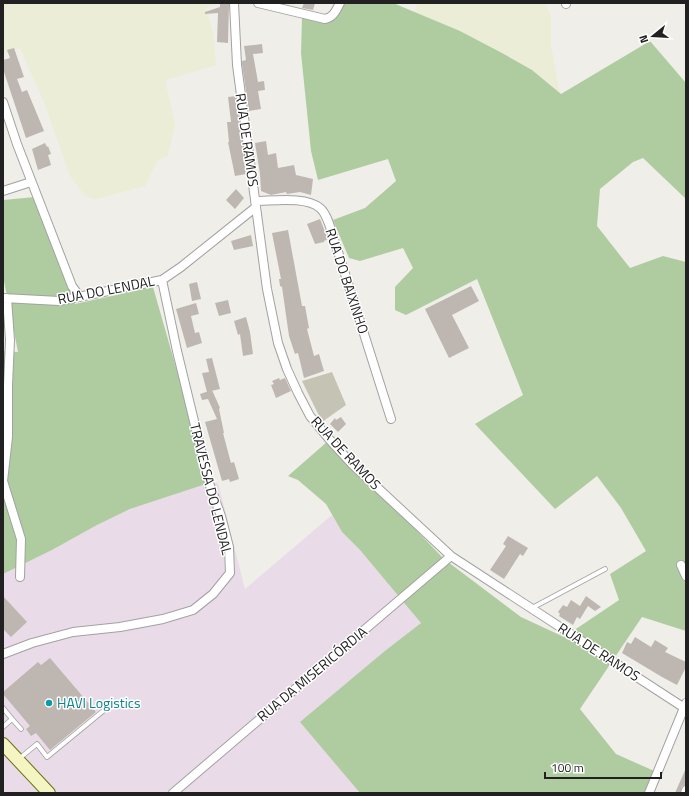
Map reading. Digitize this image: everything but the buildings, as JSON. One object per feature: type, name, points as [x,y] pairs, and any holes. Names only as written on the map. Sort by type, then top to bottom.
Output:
[{"type":"street","name":"RUA DE RAMOS","points":[[234,3],[237,65],[267,289],[278,343],[292,381],[310,416],[352,464],[451,556],[686,707]]},
{"type":"street","points":[[258,3],[325,19],[334,15],[340,3]]},
{"type":"street","points":[[3,102],[31,182],[72,286],[80,297]]},
{"type":"street","points":[[3,191],[31,182]]},
{"type":"street","name":"RUA DO BAIXINHO","points":[[256,204],[300,201],[312,203],[321,209],[328,221],[333,236],[390,419]]},
{"type":"street","name":"RUA DO LENDAL","points":[[5,298],[59,301],[162,280],[187,262],[256,204]]},
{"type":"street","name":"TRAVESSA DO LENDAL","points":[[3,654],[32,643],[73,632],[120,627],[163,619],[193,610],[213,594],[230,573],[229,547],[209,483],[177,351],[162,280]]},
{"type":"street","points":[[5,298],[10,340],[8,437],[3,480],[21,539],[20,578]]},
{"type":"street","name":"RUA DA MISERICÓRDIA","points":[[173,793],[451,556]]},
{"type":"street","points":[[681,565],[686,576]]},
{"type":"street","points":[[649,793],[686,707]]},
{"type":"street","points":[[3,744],[49,793]]},
{"type":"lane","points":[[531,608],[580,584],[592,575],[605,569]]},
{"type":"lane","points":[[3,708],[21,729]]},
{"type":"lane","points":[[18,760],[37,744],[47,757],[103,711]]},
{"type":"lane","points":[[3,728],[12,719]]},
{"type":"shaded area","points":[[332,372],[346,405],[322,422],[302,381]]},
{"type":"shaded area","points":[[209,483],[218,483],[245,589],[332,515],[342,532],[360,550],[421,623],[386,650],[301,722],[360,793],[3,793],[3,574],[130,509]]},
{"type":"green space","points":[[3,3],[220,3],[206,8],[213,33],[216,65],[165,80],[175,125],[168,156],[157,161],[145,186],[96,199],[85,196],[70,176],[45,105],[20,48],[3,54]]},
{"type":"green space","points":[[341,3],[393,3],[460,31],[502,53],[532,70],[561,94],[650,41],[686,83],[686,199],[643,158],[633,162],[600,189],[597,226],[630,268],[663,256],[686,262],[686,631],[642,617],[580,709],[616,754],[661,774],[645,793],[360,793],[300,722],[386,650],[421,623],[360,550],[342,532],[326,504],[298,480],[288,476],[328,441],[346,464],[388,501],[444,559],[521,617],[564,637],[619,600],[610,574],[646,551],[621,508],[597,476],[555,509],[475,424],[523,395],[477,279],[406,315],[395,310],[395,287],[413,268],[403,248],[360,261],[349,258],[333,220],[365,208],[396,181],[388,159],[318,180],[311,151],[301,53],[302,18],[331,18]]},
{"type":"green space","points":[[418,3],[546,3],[551,17],[551,45],[560,94],[532,70],[502,53],[460,31],[414,12]]},
{"type":"green space","points":[[35,197],[75,304],[153,287],[209,483],[130,509],[3,574],[3,351],[18,352],[3,276],[3,200]]},
{"type":"place","name":"HAVI Logistics","points":[[49,703]]}]
